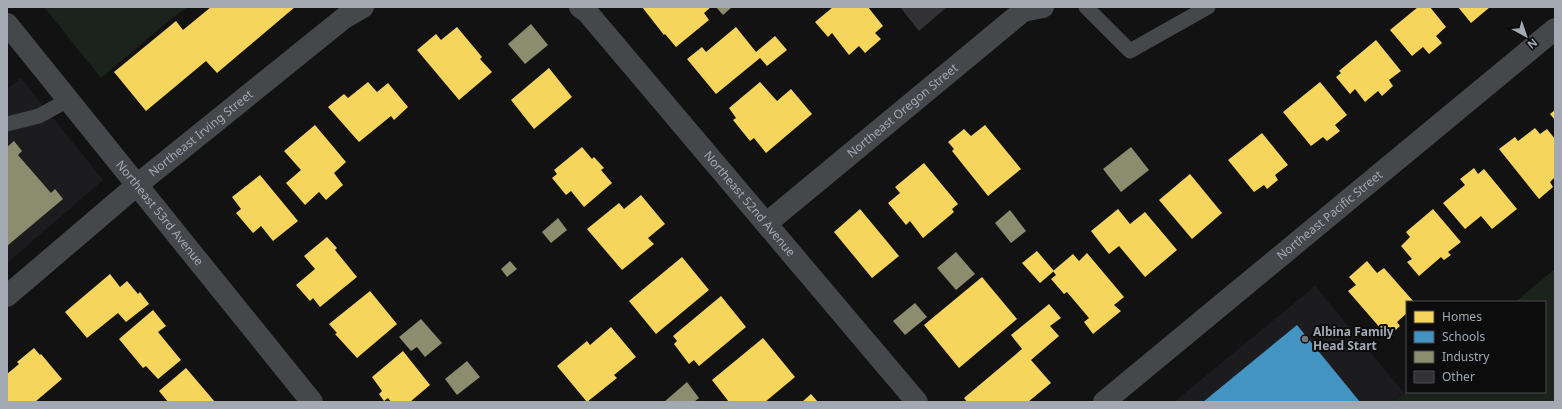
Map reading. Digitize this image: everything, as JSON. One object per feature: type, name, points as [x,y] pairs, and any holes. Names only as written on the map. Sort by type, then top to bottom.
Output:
[{"type":"street","name":"Northeast Irving Street","points":[[7,296],[137,185],[344,18],[363,7]]},
{"type":"street","name":"Northeast 52nd Avenue","points":[[580,7],[587,12],[917,402]]},
{"type":"street","name":"Northeast Oregon Street","points":[[767,223],[1023,11],[1044,7]]},
{"type":"street","name":"Northeast 53rd Avenue","points":[[7,24],[312,402]]},
{"type":"street","name":"Northeast Pacific Street","points":[[1104,402],[1555,28]]},
{"type":"lane","points":[[1086,7],[1130,51],[1208,7]]},
{"type":"lane","points":[[7,124],[39,116],[68,100]]},
{"type":"shaded area","points":[[44,7],[188,7],[173,17],[101,78]]},
{"type":"shaded area","points":[[21,78],[103,180],[7,263],[7,89]]},
{"type":"shaded area","points":[[1555,269],[1555,402],[1393,402],[1406,392],[1406,393],[1546,393],[1546,301],[1516,301]]},
{"type":"shaded area","name":"Albina Family Head Start","points":[[1315,286],[1404,393],[1393,402],[1174,402]]},
{"type":"building: Homes","points":[[211,7],[295,7],[217,73],[206,61],[146,111],[114,72],[176,21],[183,30]]},
{"type":"building: Homes","points":[[642,7],[711,7],[704,13],[709,20],[676,47],[665,34],[664,35]]},
{"type":"building: Homes","points":[[833,7],[868,7],[883,26],[875,33],[881,39],[865,53],[859,46],[849,55],[832,33],[828,37],[815,22]]},
{"type":"building: Homes","points":[[1418,7],[1430,7],[1446,27],[1436,36],[1442,43],[1429,54],[1423,47],[1412,56],[1390,30]]},
{"type":"building: Homes","points":[[1458,7],[1490,7],[1471,23]]},
{"type":"building: Homes","points":[[457,27],[482,57],[480,59],[492,72],[459,100],[417,50],[436,34],[441,40]]},
{"type":"building: Homes","points":[[736,27],[756,52],[775,36],[787,50],[767,66],[760,58],[716,94],[687,59],[702,47],[706,52]]},
{"type":"building: Homes","points":[[1376,40],[1401,71],[1389,80],[1393,86],[1382,96],[1378,91],[1365,102],[1355,89],[1350,94],[1336,77],[1341,73],[1339,71]]},
{"type":"building: Homes","points":[[549,68],[572,97],[534,129],[511,100]]},
{"type":"building: Homes","points":[[368,82],[377,92],[388,83],[408,107],[394,120],[391,116],[359,142],[328,107],[344,94],[348,98]]},
{"type":"building: Homes","points":[[760,82],[777,101],[791,89],[812,114],[766,153],[754,138],[750,141],[733,120],[736,118],[729,108]]},
{"type":"building: Homes","points":[[1320,82],[1347,115],[1335,125],[1340,131],[1327,141],[1323,137],[1311,146],[1283,112]]},
{"type":"building: Homes","points":[[1555,110],[1555,120],[1550,114]]},
{"type":"building: Homes","points":[[315,125],[346,162],[334,173],[343,185],[326,200],[319,192],[305,205],[286,183],[301,170],[284,151]]},
{"type":"building: Homes","points":[[985,125],[1021,169],[988,196],[952,151],[954,149],[948,142],[964,129],[971,136]]},
{"type":"building: Homes","points":[[1535,128],[1540,134],[1547,129],[1555,139],[1555,177],[1550,182],[1553,187],[1539,199],[1499,149],[1515,137],[1518,141]]},
{"type":"building: Homes","points":[[1262,133],[1288,165],[1275,175],[1278,180],[1267,189],[1264,185],[1254,192],[1228,160]]},
{"type":"building: Homes","points":[[582,147],[592,159],[594,157],[604,168],[601,170],[612,183],[584,207],[571,191],[566,195],[552,178],[557,174],[554,170]]},
{"type":"building: Homes","points":[[924,163],[958,204],[952,209],[954,212],[923,238],[910,221],[906,225],[888,203],[900,193],[895,187]]},
{"type":"building: Homes","points":[[1474,168],[1478,174],[1484,169],[1517,209],[1492,229],[1481,216],[1465,229],[1443,203],[1465,185],[1460,179]]},
{"type":"building: Homes","points":[[1190,174],[1222,213],[1192,239],[1159,200]]},
{"type":"building: Homes","points":[[260,175],[298,221],[273,241],[261,226],[253,233],[236,213],[241,209],[232,197]]},
{"type":"building: Homes","points":[[641,195],[665,224],[648,238],[654,244],[622,270],[587,229],[619,203],[624,209]]},
{"type":"building: Homes","points":[[860,209],[899,256],[872,278],[834,232]]},
{"type":"building: Homes","points":[[1118,209],[1130,224],[1145,212],[1177,250],[1145,277],[1119,246],[1109,254],[1091,231]]},
{"type":"building: Homes","points":[[1433,209],[1461,242],[1448,252],[1451,255],[1444,260],[1441,257],[1419,276],[1407,262],[1412,259],[1401,246],[1410,237],[1406,232]]},
{"type":"building: Homes","points":[[327,237],[337,248],[335,250],[357,277],[320,307],[313,298],[310,301],[296,285],[315,269],[304,256]]},
{"type":"building: Homes","points":[[1037,251],[1054,271],[1040,283],[1022,263]]},
{"type":"building: Homes","points":[[1087,253],[1124,297],[1114,305],[1121,311],[1093,334],[1084,322],[1089,318],[1067,292],[1064,294],[1051,279],[1056,275],[1053,271],[1073,254],[1079,261]]},
{"type":"building: Homes","points":[[682,257],[709,290],[656,334],[629,301]]},
{"type":"building: Homes","points":[[1367,261],[1377,273],[1384,268],[1413,301],[1406,301],[1406,314],[1397,322],[1400,326],[1388,337],[1348,291],[1356,285],[1349,277]]},
{"type":"building: Homes","points":[[110,274],[120,287],[127,281],[138,294],[140,292],[149,304],[126,322],[118,313],[87,338],[65,312]]},
{"type":"building: Homes","points":[[982,277],[1017,319],[959,368],[924,325]]},
{"type":"building: Homes","points":[[370,291],[397,324],[357,358],[335,334],[337,333],[329,324]]},
{"type":"building: Homes","points":[[721,296],[746,327],[699,366],[694,360],[689,364],[674,344],[677,341],[673,336]]},
{"type":"building: Homes","points":[[1049,304],[1061,318],[1050,326],[1059,336],[1031,360],[1051,383],[1028,402],[967,402],[964,398],[1022,349],[1011,335]]},
{"type":"building: Homes","points":[[153,310],[166,326],[158,332],[181,360],[158,379],[146,366],[143,368],[119,339]]},
{"type":"building: Homes","points":[[611,327],[636,357],[614,375],[617,378],[587,402],[557,366],[587,341],[590,345]]},
{"type":"building: Homes","points":[[763,338],[795,377],[765,402],[729,402],[712,380]]},
{"type":"building: Homes","points":[[34,348],[62,379],[35,402],[7,402],[7,374],[19,364],[17,362]]},
{"type":"building: Homes","points":[[403,351],[430,385],[410,402],[391,402],[388,398],[384,401],[379,394],[382,391],[372,377]]},
{"type":"building: Homes","points":[[186,368],[215,402],[168,402],[159,391]]},
{"type":"building: Homes","points":[[811,394],[818,402],[802,402]]},
{"type":"building: Schools","points":[[1297,325],[1360,402],[1203,402]]},
{"type":"building: Industry","points":[[716,7],[732,7],[723,15]]},
{"type":"building: Industry","points":[[531,24],[548,45],[525,64],[508,44]]},
{"type":"building: Industry","points":[[14,141],[22,151],[18,155],[51,193],[55,189],[63,199],[7,246],[7,147]]},
{"type":"building: Industry","points":[[1131,147],[1149,170],[1121,192],[1103,169]]},
{"type":"building: Industry","points":[[1010,210],[1026,231],[1011,243],[995,223]]},
{"type":"building: Industry","points":[[558,218],[567,230],[551,243],[542,232]]},
{"type":"building: Industry","points":[[956,252],[975,274],[956,290],[937,268]]},
{"type":"building: Industry","points":[[510,261],[517,269],[507,277],[501,269]]},
{"type":"building: Industry","points":[[915,303],[927,317],[905,335],[893,321]]},
{"type":"building: Industry","points":[[421,319],[442,343],[425,357],[417,347],[411,351],[399,337]]},
{"type":"building: Industry","points":[[467,361],[480,377],[457,395],[445,379]]},
{"type":"building: Industry","points":[[687,382],[699,398],[694,402],[664,402]]},
{"type":"building: Other","points":[[900,7],[947,7],[919,31]]},
{"type":"place","name":"Albina Family Head Start","points":[[1305,339]]}]
